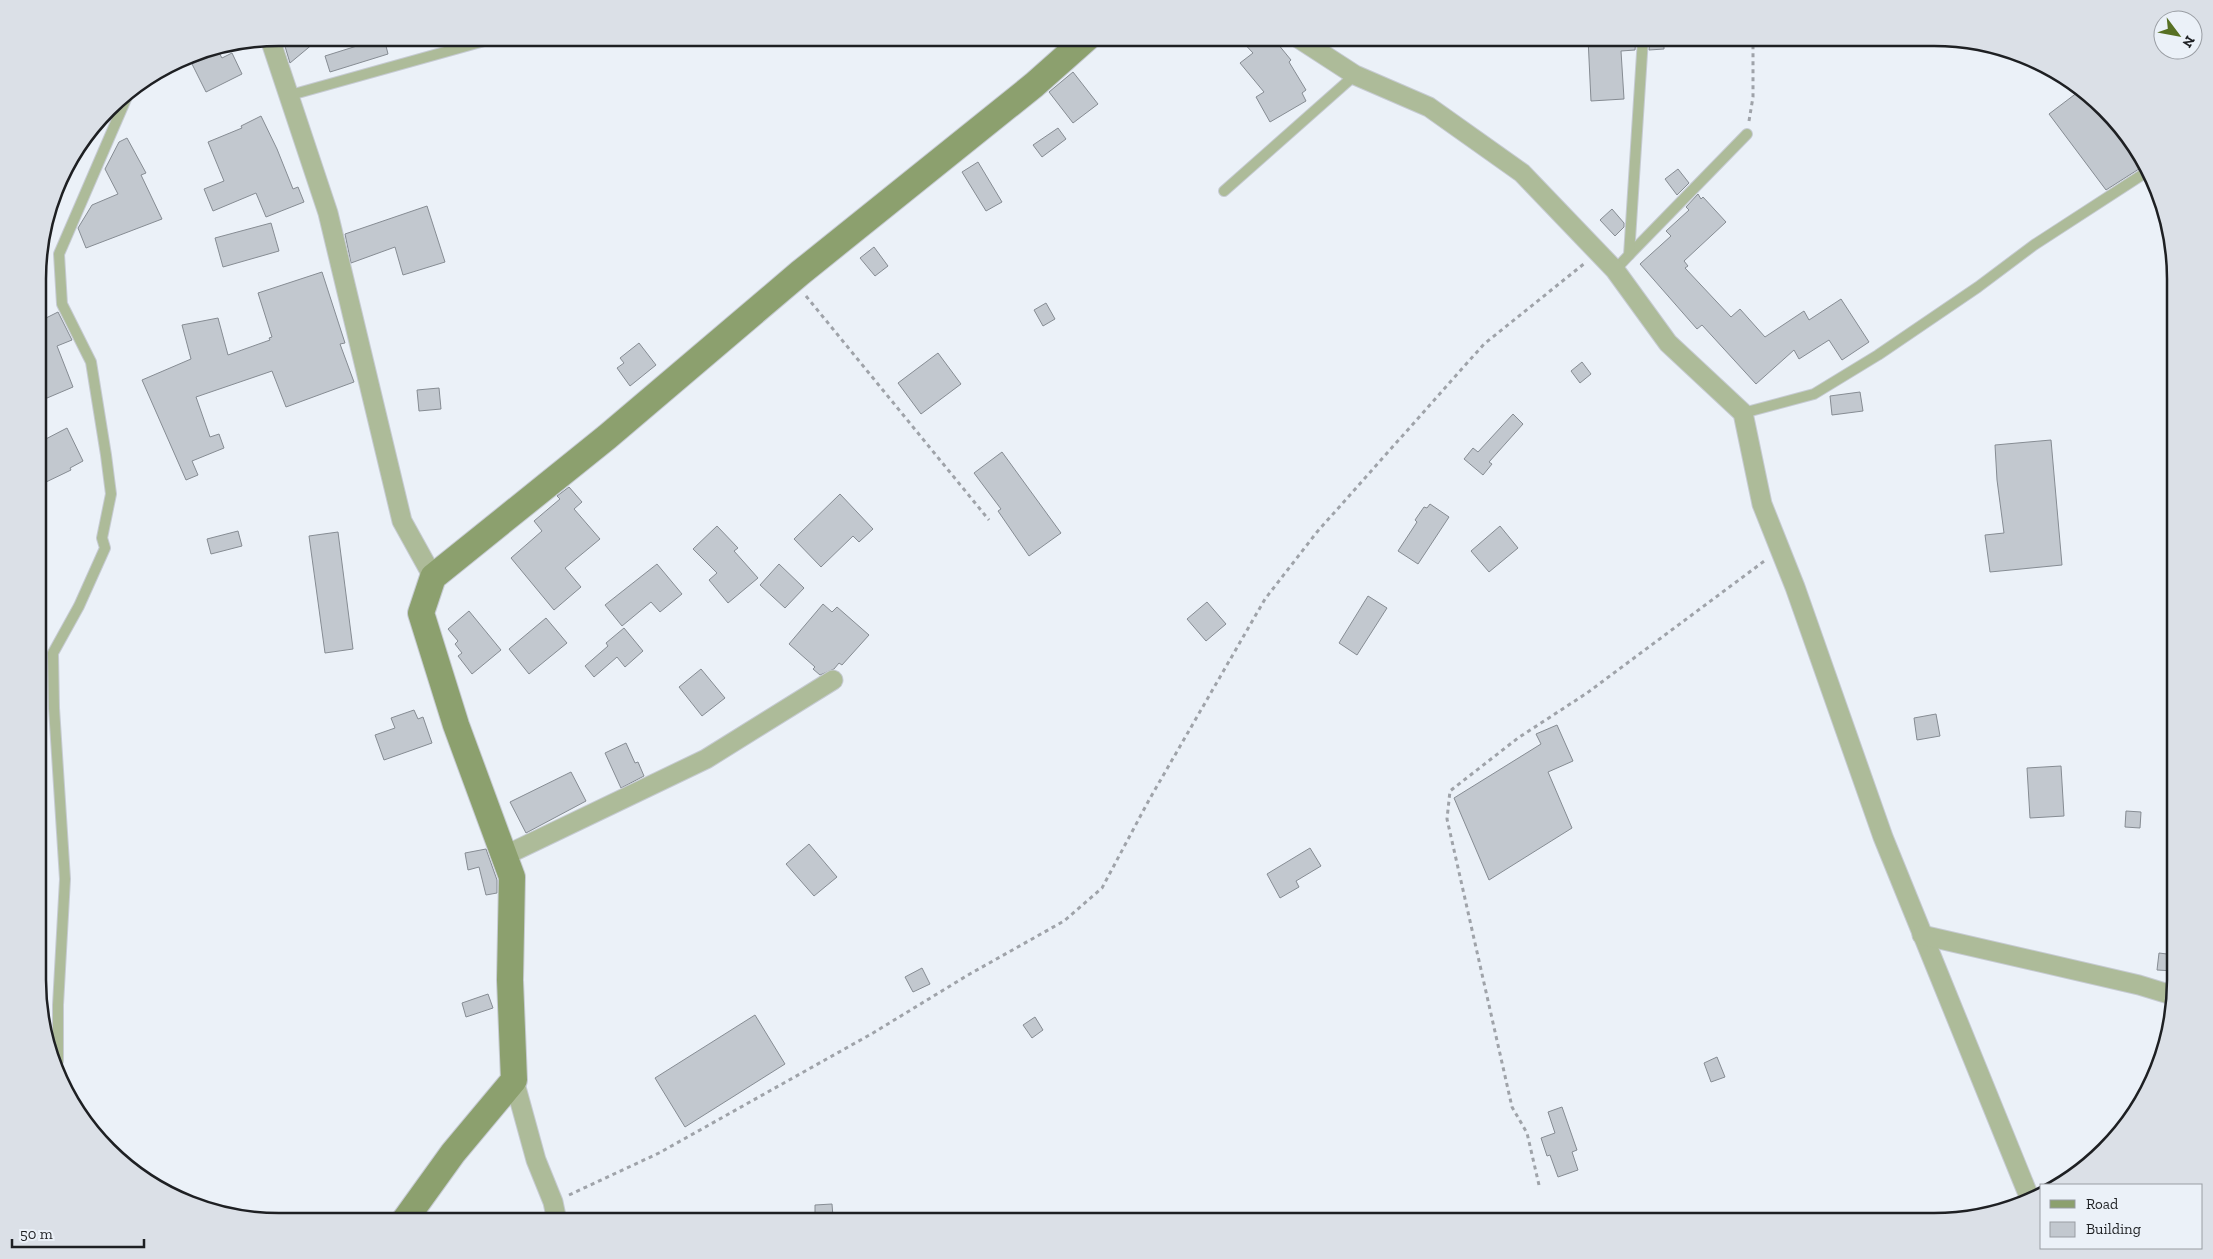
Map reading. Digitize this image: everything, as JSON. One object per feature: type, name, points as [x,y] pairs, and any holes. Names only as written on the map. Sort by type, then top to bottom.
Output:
[{"type":"street","points":[[273,46],[328,213],[402,521],[432,576]]},
{"type":"street","points":[[555,1213],[553,1202],[536,1160],[514,1080],[510,980],[512,877],[456,725],[421,612],[432,576],[607,437],[793,279],[1034,85],[1078,46]]},
{"type":"street","points":[[1310,46],[1355,75],[1429,107],[1514,168],[1615,270],[1668,343],[1742,413],[1762,504],[1798,596],[1884,837],[2028,1193]]},
{"type":"street","points":[[504,856],[706,759],[833,680]]},
{"type":"street","points":[[1922,935],[2139,985],[2166,993]]},
{"type":"street","points":[[410,1213],[453,1152],[514,1080]]},
{"type":"lane","points":[[288,96],[466,46]]},
{"type":"lane","points":[[1629,255],[1642,46]]},
{"type":"lane","points":[[1224,192],[1355,75]]},
{"type":"lane","points":[[58,1051],[58,1005],[65,879],[54,708],[53,653],[79,606],[105,548],[102,538],[111,494],[91,362],[62,304],[59,254],[122,108]]},
{"type":"lane","points":[[1615,270],[1747,134]]},
{"type":"lane","points":[[1742,413],[1814,394],[1978,288],[2034,245],[2142,175]]},
{"type":"path","points":[[1747,134],[1753,97],[1753,46]]},
{"type":"path","points":[[553,1202],[659,1153],[873,1034],[968,975],[1064,921],[1102,888],[1149,800],[1250,624],[1276,584],[1317,532],[1484,344],[1599,252]]},
{"type":"path","points":[[793,279],[989,520]]},
{"type":"path","points":[[1539,1185],[1527,1133],[1512,1107],[1447,819],[1450,791],[1518,738],[1587,693],[1721,595],[1762,562],[1780,551]]},
{"type":"building","points":[[285,46],[310,46],[290,63]]},
{"type":"building","points":[[357,46],[386,46],[388,54],[330,72],[325,56]]},
{"type":"building","points":[[1246,46],[1280,46],[1291,60],[1289,62],[1306,90],[1302,93],[1306,101],[1270,122],[1256,97],[1264,92],[1240,63],[1253,53]]},
{"type":"building","points":[[1588,46],[1635,46],[1635,50],[1621,51],[1624,99],[1591,101]]},
{"type":"building","points":[[1649,46],[1664,46],[1664,49],[1649,50]]},
{"type":"building","points":[[232,53],[242,74],[206,92],[192,64],[219,54],[222,58]]},
{"type":"building","points":[[1073,72],[1098,104],[1073,123],[1049,92]]},
{"type":"building","points":[[2075,94],[2109,126],[2139,169],[2106,190],[2049,114]]},
{"type":"building","points":[[261,116],[293,189],[298,187],[304,202],[266,217],[256,193],[213,211],[204,189],[224,181],[208,142],[242,128],[241,126]]},
{"type":"building","points":[[1058,128],[1066,139],[1042,157],[1033,145]]},
{"type":"building","points":[[127,138],[146,173],[141,175],[162,219],[86,248],[78,228],[92,205],[118,194],[105,169],[119,142]]},
{"type":"building","points":[[978,162],[1002,202],[986,211],[962,172]]},
{"type":"building","points":[[1678,169],[1689,183],[1677,195],[1665,179]]},
{"type":"building","points":[[1698,194],[1726,222],[1684,261],[1688,266],[1685,268],[1731,317],[1740,309],[1765,337],[1804,311],[1809,320],[1841,299],[1869,342],[1842,360],[1829,340],[1799,359],[1794,350],[1756,384],[1702,325],[1697,329],[1640,264],[1671,236],[1666,231],[1689,210],[1686,207]]},
{"type":"building","points":[[427,206],[445,262],[403,275],[395,247],[351,263],[345,234]]},
{"type":"building","points":[[1612,209],[1624,223],[1624,227],[1615,236],[1600,220]]},
{"type":"building","points":[[271,223],[279,251],[223,267],[215,238]]},
{"type":"building","points":[[874,247],[888,266],[875,276],[860,258]]},
{"type":"building","points":[[322,272],[345,343],[340,344],[354,382],[286,407],[272,371],[196,397],[210,437],[219,434],[224,448],[192,461],[198,475],[186,480],[142,380],[191,359],[182,325],[218,318],[228,355],[270,340],[269,338],[272,337],[258,293]]},
{"type":"building","points":[[1046,303],[1055,319],[1043,326],[1034,310]]},
{"type":"building","points":[[58,312],[72,340],[57,346],[73,387],[46,398],[46,318]]},
{"type":"building","points":[[639,343],[656,365],[630,386],[617,368],[624,363],[620,358]]},
{"type":"building","points":[[938,353],[961,384],[921,414],[898,383]]},
{"type":"building","points":[[1582,362],[1591,374],[1580,383],[1571,371]]},
{"type":"building","points":[[439,388],[441,409],[419,411],[417,390]]},
{"type":"building","points":[[1860,392],[1863,411],[1832,415],[1830,396]]},
{"type":"building","points":[[1513,414],[1523,424],[1489,462],[1492,464],[1483,475],[1464,459],[1473,448],[1478,452]]},
{"type":"building","points":[[67,428],[83,461],[70,468],[71,470],[46,482],[46,439]]},
{"type":"building","points":[[2051,440],[2062,565],[1990,572],[1985,535],[2004,533],[1997,480],[1995,445]]},
{"type":"building","points":[[1002,452],[1061,533],[1029,556],[998,511],[1001,509],[974,473]]},
{"type":"building","points":[[569,487],[582,502],[574,509],[600,539],[565,568],[581,587],[554,610],[511,558],[542,531],[534,521],[560,499],[557,496]]},
{"type":"building","points":[[840,494],[873,529],[859,542],[853,536],[821,567],[794,539]]},
{"type":"building","points":[[1430,504],[1449,517],[1418,564],[1398,551],[1417,522],[1415,520],[1424,507],[1427,508]]},
{"type":"building","points":[[717,526],[738,548],[734,551],[758,578],[728,603],[709,580],[717,573],[693,549]]},
{"type":"building","points":[[1500,526],[1518,548],[1489,572],[1471,551]]},
{"type":"building","points":[[238,531],[242,546],[211,554],[207,539]]},
{"type":"building","points":[[338,532],[353,649],[325,653],[309,536]]},
{"type":"building","points":[[657,564],[682,594],[660,612],[651,602],[622,626],[605,605]]},
{"type":"building","points":[[779,564],[804,588],[785,608],[760,585]]},
{"type":"building","points":[[1368,596],[1387,608],[1357,655],[1339,643]]},
{"type":"building","points":[[1207,602],[1226,624],[1206,641],[1187,619]]},
{"type":"building","points":[[823,604],[832,612],[837,607],[869,635],[842,665],[839,663],[834,669],[820,675],[813,669],[815,667],[789,644]]},
{"type":"building","points":[[469,611],[501,650],[472,674],[458,656],[462,653],[455,644],[458,641],[448,629]]},
{"type":"building","points":[[546,618],[567,643],[529,674],[509,649]]},
{"type":"building","points":[[624,628],[643,651],[625,667],[617,657],[594,677],[585,666],[608,646],[606,643]]},
{"type":"building","points":[[701,669],[725,698],[702,716],[679,687]]},
{"type":"building","points":[[414,710],[418,719],[423,717],[432,743],[384,760],[375,735],[395,728],[391,718]]},
{"type":"building","points":[[1936,714],[1940,736],[1917,740],[1914,718]]},
{"type":"building","points":[[1557,725],[1573,761],[1548,772],[1572,828],[1489,880],[1454,798],[1541,744],[1536,734]]},
{"type":"building","points":[[626,743],[635,763],[638,762],[644,776],[621,788],[605,753]]},
{"type":"building","points":[[2061,766],[2064,816],[2030,818],[2027,768]]},
{"type":"building","points":[[571,772],[586,801],[526,833],[510,802]]},
{"type":"building","points":[[2126,811],[2141,812],[2140,828],[2125,827]]},
{"type":"building","points":[[809,844],[837,877],[814,896],[786,864]]},
{"type":"building","points":[[1310,848],[1321,866],[1296,881],[1299,887],[1280,898],[1267,874]]},
{"type":"building","points":[[486,849],[497,880],[497,893],[486,895],[479,867],[468,870],[465,853]]},
{"type":"building","points":[[2159,953],[2167,954],[2167,971],[2157,970]]},
{"type":"building","points":[[922,968],[930,984],[913,992],[905,977]]},
{"type":"building","points":[[488,994],[493,1008],[466,1017],[462,1003]]},
{"type":"building","points":[[755,1015],[785,1064],[685,1127],[655,1078]]},
{"type":"building","points":[[1035,1017],[1043,1030],[1032,1038],[1023,1025]]},
{"type":"building","points":[[1717,1057],[1725,1077],[1711,1082],[1704,1063]]},
{"type":"building","points":[[1562,1107],[1577,1150],[1572,1152],[1578,1170],[1558,1177],[1550,1155],[1547,1156],[1541,1138],[1555,1133],[1548,1112]]},
{"type":"building","points":[[832,1204],[833,1213],[815,1213],[815,1205]]}]
